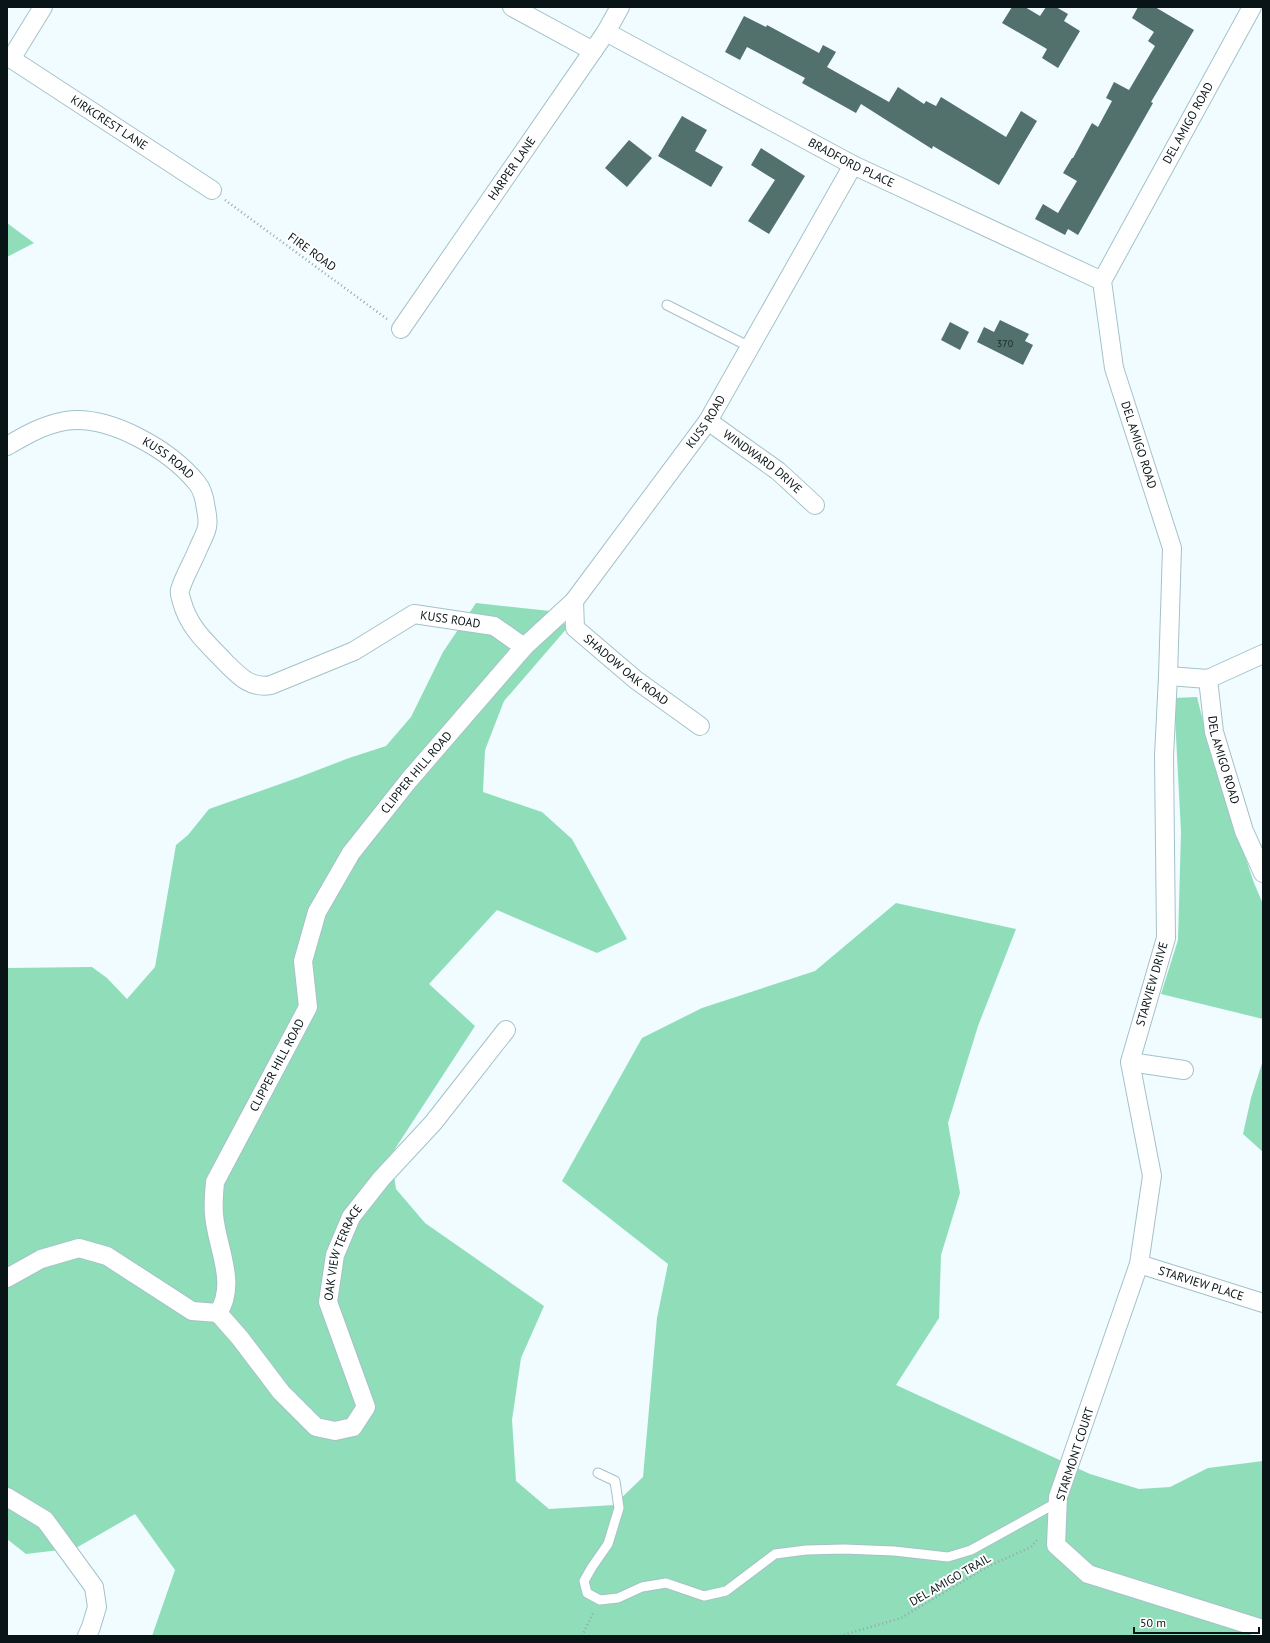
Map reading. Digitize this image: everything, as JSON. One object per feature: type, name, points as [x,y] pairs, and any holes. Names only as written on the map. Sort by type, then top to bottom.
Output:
[{"type":"street","points":[[9,58],[43,7]]},
{"type":"street","points":[[512,7],[593,51]]},
{"type":"street","name":"HARPER LANE","points":[[401,329],[606,32],[620,7]]},
{"type":"street","name":"DEL AMIGO ROAD","points":[[1168,676],[1172,548],[1114,368],[1102,281],[1252,7]]},
{"type":"street","name":"BRADFORD PLACE","points":[[606,32],[853,164],[1102,281]]},
{"type":"street","name":"KIRKCREST LANE","points":[[9,58],[212,190]]},
{"type":"street","name":"KUSS ROAD","points":[[7,446],[37,428],[66,421],[92,421],[115,427],[138,438],[161,452],[181,467],[198,484],[206,507],[208,526],[179,592],[185,614],[196,633],[248,683],[258,686],[270,685],[354,651],[414,614],[494,626],[524,647],[574,601],[708,421],[853,164]]},
{"type":"street","name":"WINDWARD DRIVE","points":[[708,421],[778,471],[815,506]]},
{"type":"street","name":"SHADOW OAK ROAD","points":[[574,601],[575,628],[636,680],[700,726]]},
{"type":"street","name":"CLIPPER HILL ROAD","points":[[218,1313],[224,1305],[227,1280],[214,1214],[215,1182],[308,1007],[303,961],[317,912],[351,853],[409,780],[524,647]]},
{"type":"street","points":[[1168,676],[1208,679],[1263,654]]},
{"type":"street","name":"STARVIEW DRIVE","points":[[1139,1264],[1152,1176],[1130,1062],[1166,938],[1164,756],[1168,676]]},
{"type":"street","name":"DEL AMIGO ROAD","points":[[1208,679],[1214,732],[1244,831],[1263,873]]},
{"type":"street","name":"OAK VIEW TERRACE","points":[[218,1313],[240,1338],[281,1392],[316,1427],[334,1431],[354,1427],[366,1407],[328,1302],[335,1256],[351,1217],[381,1179],[432,1123],[506,1030]]},
{"type":"street","points":[[1130,1062],[1184,1070]]},
{"type":"street","points":[[7,1278],[41,1259],[79,1248],[107,1256],[192,1311],[218,1313]]},
{"type":"street","name":"STARVIEW PLACE","points":[[1139,1264],[1263,1303]]},
{"type":"street","name":"STARMONT COURT","points":[[1139,1264],[1058,1497],[1056,1545],[1088,1574],[1263,1629]]},
{"type":"street","points":[[7,1497],[45,1520],[94,1587],[96,1607],[87,1636]]},
{"type":"lane","points":[[667,305],[750,347]]},
{"type":"lane","points":[[598,1473],[615,1481],[619,1508],[608,1544],[592,1567],[584,1582],[587,1592],[600,1600],[618,1598],[642,1587],[666,1583],[704,1596],[726,1592],[775,1554],[806,1550],[844,1549],[894,1551],[948,1557],[970,1550],[1058,1511]]},
{"type":"path","name":"FIRE ROAD","points":[[212,190],[401,329]]},
{"type":"path","name":"DEL AMIGO TRAIL","points":[[840,1636],[901,1618],[987,1568],[1031,1547],[1058,1511]]},
{"type":"path","points":[[582,1636],[600,1600]]},
{"type":"green space","points":[[7,223],[34,243],[7,257]]},
{"type":"green space","points":[[476,603],[550,611],[568,627],[504,701],[485,750],[483,792],[542,812],[572,839],[627,939],[597,953],[497,910],[429,984],[475,1026],[391,1155],[396,1189],[425,1223],[544,1306],[521,1358],[512,1420],[516,1481],[549,1509],[614,1505],[643,1477],[657,1318],[668,1264],[562,1181],[642,1038],[702,1008],[815,971],[896,903],[1016,929],[978,1026],[948,1123],[960,1193],[941,1255],[939,1318],[896,1385],[1090,1474],[1139,1489],[1170,1487],[1208,1468],[1263,1461],[1263,1636],[152,1636],[175,1570],[135,1514],[76,1548],[26,1554],[7,1539],[7,968],[92,967],[107,978],[127,999],[155,967],[176,845],[188,835],[209,809],[386,746],[411,717],[443,652]]},
{"type":"green space","points":[[1197,697],[1212,757],[1254,883],[1263,904],[1263,1019],[1161,994],[1178,940],[1181,832],[1174,698]]},
{"type":"green space","points":[[1263,1060],[1263,1152],[1243,1134],[1251,1098]]},
{"type":"building","points":[[1012,7],[1025,7],[1040,16],[1046,7],[1056,7],[1068,14],[1064,21],[1080,31],[1058,68],[1042,58],[1047,49],[1002,23]]},
{"type":"building","points":[[1138,7],[1155,7],[1194,30],[1151,102],[1153,103],[1078,235],[1068,229],[1065,235],[1035,219],[1043,204],[1058,213],[1077,181],[1063,173],[1092,123],[1098,127],[1112,101],[1106,98],[1114,82],[1129,90],[1155,46],[1148,41],[1154,32],[1132,18]]},
{"type":"building","points":[[744,16],[766,27],[767,25],[819,53],[823,45],[836,52],[827,67],[889,102],[898,87],[924,104],[926,101],[936,106],[941,97],[1006,137],[1021,111],[1037,121],[999,185],[933,146],[932,149],[861,104],[856,113],[802,83],[805,78],[747,47],[740,60],[725,52]]},
{"type":"building","points":[[682,116],[707,130],[695,151],[723,167],[711,187],[658,156]]},
{"type":"building","points":[[629,140],[652,158],[627,187],[605,168]]},
{"type":"building","points":[[761,148],[805,176],[769,234],[748,221],[775,180],[751,165]]},
{"type":"building","points":[[1000,320],[1029,334],[1025,341],[1033,345],[1023,365],[977,342],[984,327],[994,332]]},
{"type":"building","points":[[950,322],[969,332],[960,350],[941,340]]}]
